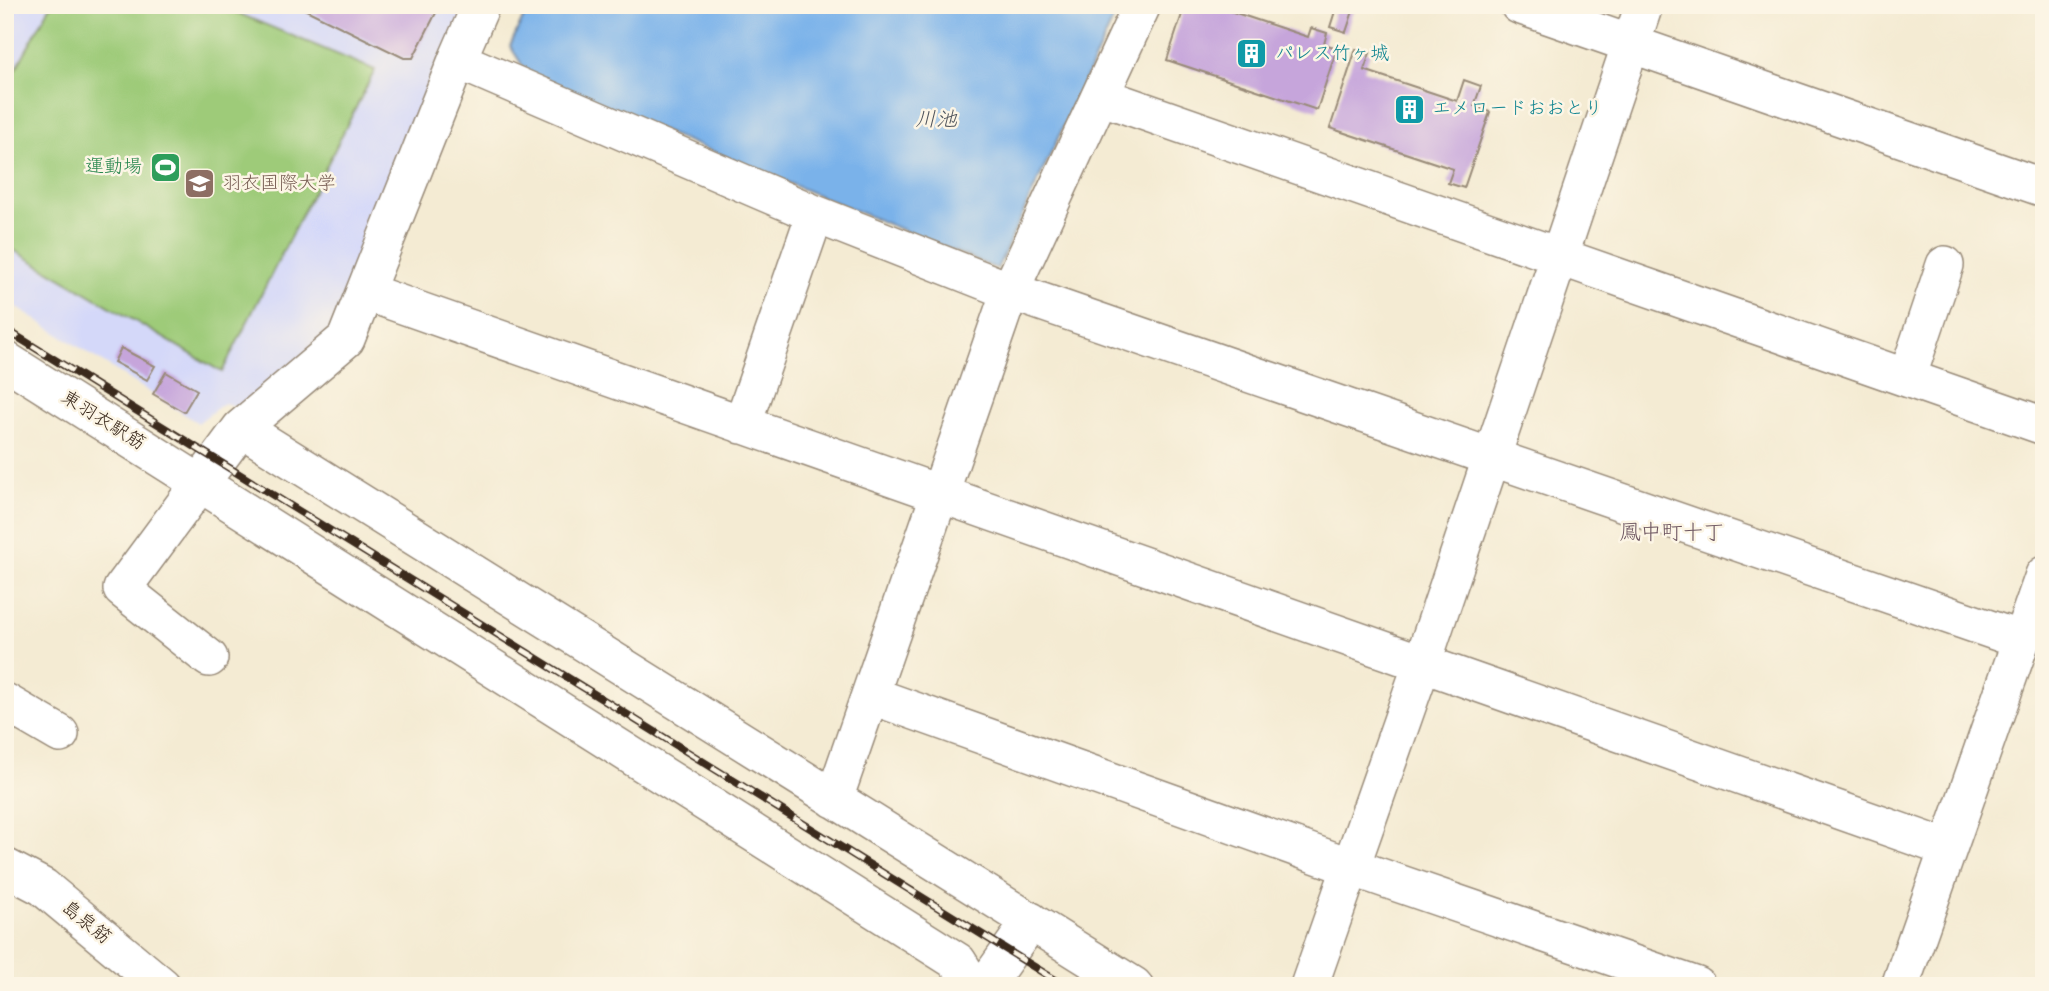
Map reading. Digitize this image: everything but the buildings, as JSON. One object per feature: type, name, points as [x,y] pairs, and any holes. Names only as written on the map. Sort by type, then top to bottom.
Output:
[{"type":"street","points":[[209,658],[122,589],[241,428],[346,339],[481,5]]},
{"type":"street","points":[[834,799],[1010,291],[1142,5]]},
{"type":"street","points":[[1519,5],[2044,188]]},
{"type":"street","points":[[1309,986],[1422,664],[1644,5]]},
{"type":"street","points":[[457,60],[816,214],[1010,291],[2021,640]]},
{"type":"street","points":[[1100,96],[2044,426]]},
{"type":"street","points":[[742,425],[816,214]]},
{"type":"street","points":[[1907,378],[1945,265]]},
{"type":"street","points":[[366,292],[1947,848]]},
{"type":"street","name":"東羽衣駅筋","points":[[5,360],[958,961],[973,986]]},
{"type":"street","points":[[241,428],[1134,986]]},
{"type":"street","points":[[1899,986],[2044,575]]},
{"type":"street","points":[[870,695],[1351,867],[1697,986]]},
{"type":"street","points":[[5,702],[60,734]]},
{"type":"street","name":"島泉筋","points":[[5,867],[43,887],[161,985]]},
{"type":"street","points":[[985,986],[1031,921]]},
{"type":"shaded area","name":"運動場","points":[[5,5],[467,5],[336,331],[239,407],[224,403],[198,423],[5,300]]},
{"type":"green space","name":"運動場","points":[[51,5],[218,5],[375,70],[222,372],[5,245],[5,89]]},
{"type":"water","name":"川池","points":[[529,5],[1120,5],[997,269],[529,76],[510,46]]},
{"type":"railway","points":[[5,329],[1065,986]]},
{"type":"place","name":"パレス竹ヶ城","points":[[1252,54]]},
{"type":"place","name":"エメロードおおとり","points":[[1409,109]]},
{"type":"place","name":"運動場","points":[[165,167]]},
{"type":"place","name":"羽衣国際大学","points":[[199,184]]},
{"type":"district","name":"鳳中町十丁","points":[[1672,533]]}]
